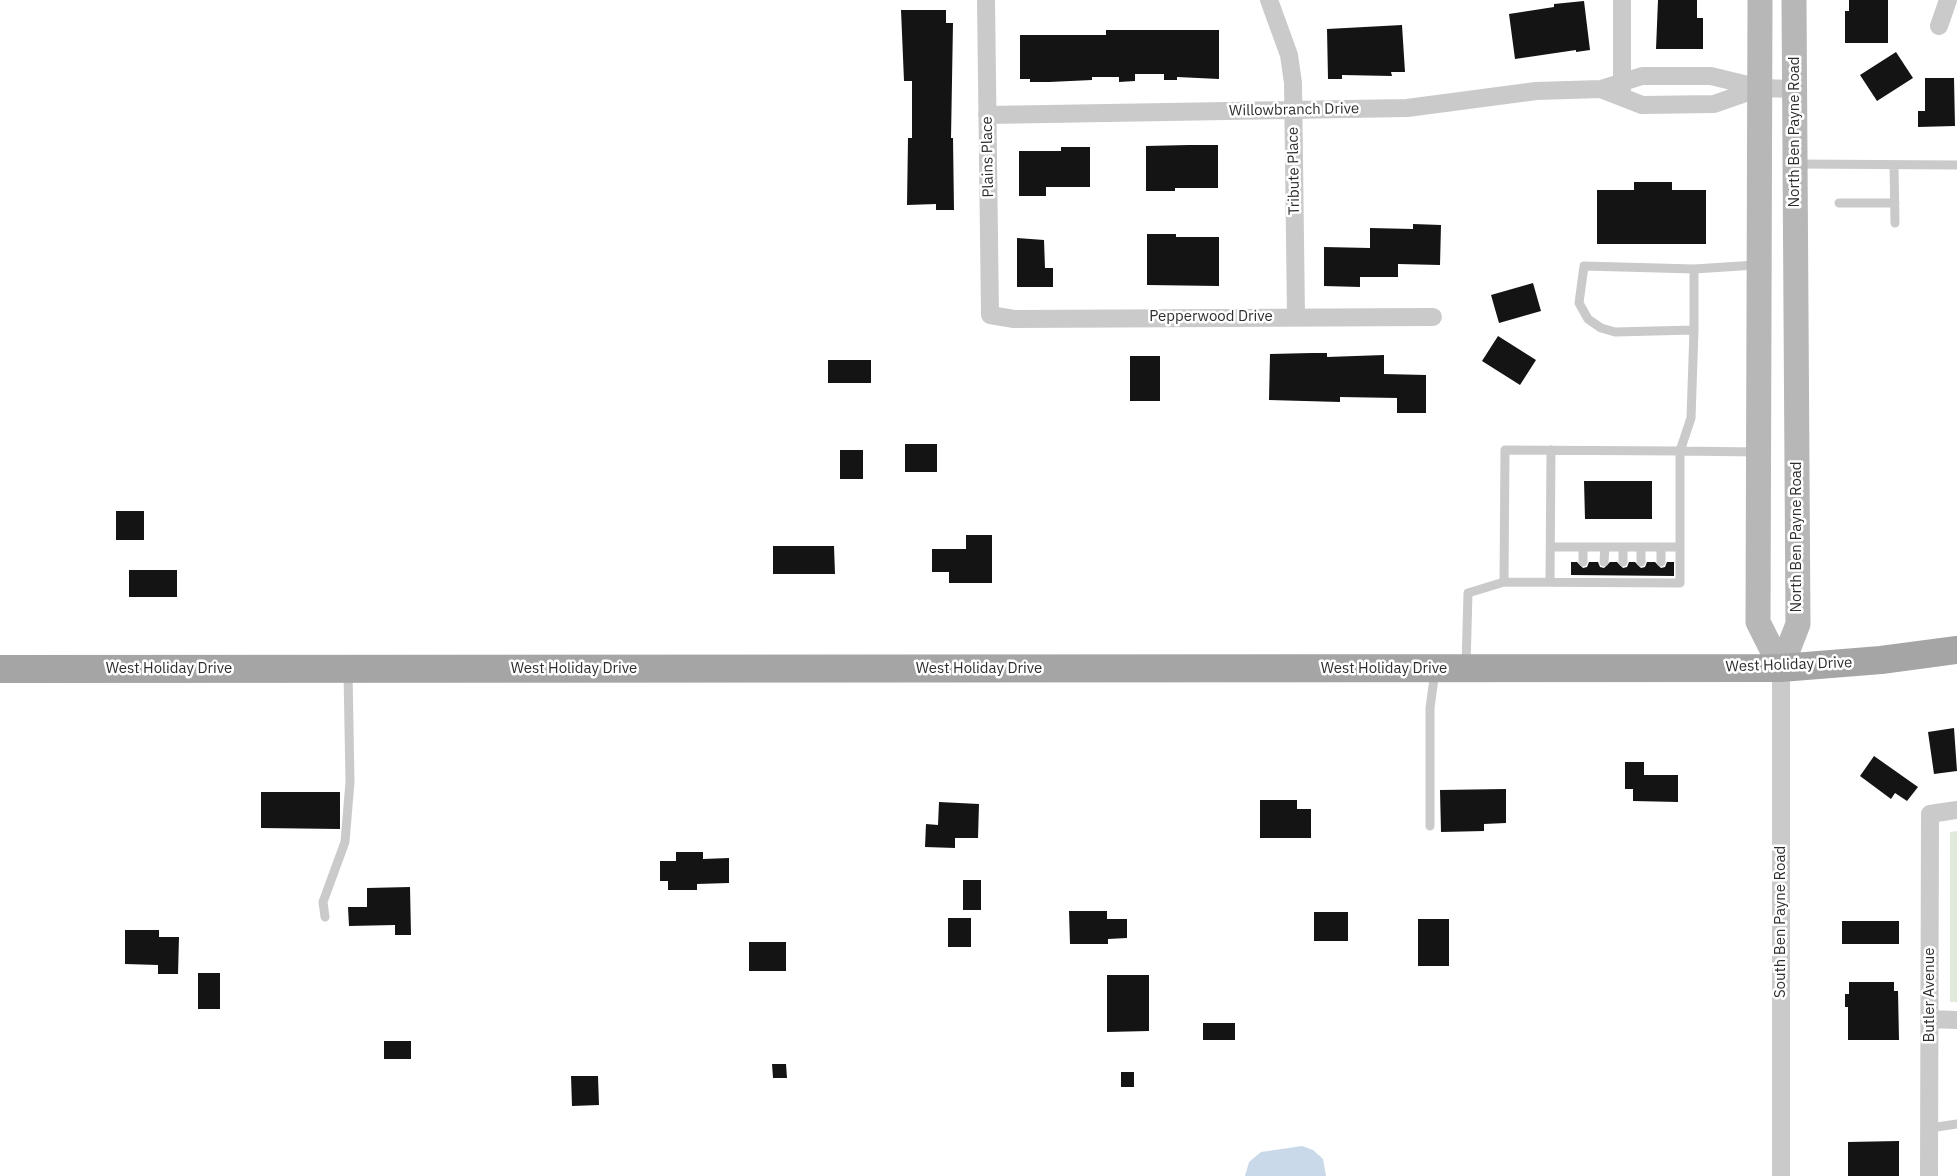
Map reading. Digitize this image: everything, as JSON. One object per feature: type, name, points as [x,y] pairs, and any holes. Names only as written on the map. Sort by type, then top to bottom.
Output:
[{"type":"main road","name":"West Holiday Drive","points":[[0,669],[1781,668],[1862,662],[1957,650]]},
{"type":"street","name":"Plains Place","points":[[986,0],[990,315]]},
{"type":"street","name":"Tribute Place","points":[[1269,0],[1290,55],[1293,83],[1296,316]]},
{"type":"street","points":[[1622,0],[1622,90]]},
{"type":"street","points":[[1760,0],[1758,622],[1781,668]]},
{"type":"street","name":"North Ben Payne Road","points":[[1781,668],[1798,624],[1794,0]]},
{"type":"street","points":[[1939,26],[1948,0]]},
{"type":"street","name":"Willowbranch Drive","points":[[1622,90],[1642,76],[1711,76],[1760,88],[1794,89]]},
{"type":"street","name":"Willowbranch Drive","points":[[987,115],[1407,108],[1536,91],[1601,89],[1622,90],[1642,105],[1714,104],[1760,88]]},
{"type":"street","name":"Pepperwood Drive","points":[[990,315],[1014,319],[1433,316]]},
{"type":"street","points":[[1758,452],[1797,451]]},
{"type":"street","name":"South Ben Payne Road","points":[[1781,668],[1781,1176]]},
{"type":"street","name":"Butler Avenue","points":[[1929,1176],[1930,814],[1957,810]]},
{"type":"street","points":[[1930,1019],[1957,1020]]},
{"type":"lane","points":[[1795,164],[1957,165]]},
{"type":"lane","points":[[1894,165],[1895,224]]},
{"type":"lane","points":[[1839,203],[1895,203]]},
{"type":"lane","points":[[1694,330],[1615,332],[1601,328],[1588,319],[1579,302],[1584,266],[1694,269],[1759,265]]},
{"type":"lane","points":[[1466,669],[1468,593],[1504,582],[1661,579],[1680,583],[1680,451],[1691,418],[1694,269]]},
{"type":"lane","points":[[1504,582],[1505,450],[1758,452]]},
{"type":"lane","points":[[1550,582],[1551,450]]},
{"type":"lane","points":[[1551,547],[1680,548]]},
{"type":"lane","points":[[1583,547],[1583,562]]},
{"type":"lane","points":[[1604,547],[1604,562]]},
{"type":"lane","points":[[1623,547],[1623,562]]},
{"type":"lane","points":[[1641,547],[1641,562]]},
{"type":"lane","points":[[1661,548],[1661,562]]},
{"type":"lane","points":[[1430,826],[1430,708],[1435,668]]},
{"type":"lane","points":[[325,917],[323,902],[345,842],[350,782],[348,670]]},
{"type":"lane","points":[[1930,1128],[1957,1124]]},
{"type":"shaded area","points":[[1957,831],[1957,1002],[1950,1002],[1950,832]]},
{"type":"water","points":[[1302,1146],[1313,1150],[1323,1159],[1326,1176],[1245,1176],[1249,1162],[1261,1152]]},
{"type":"building","points":[[1658,0],[1697,0],[1697,18],[1703,18],[1703,49],[1656,49]]},
{"type":"building","points":[[1849,0],[1888,0],[1888,43],[1845,43],[1845,11],[1849,11]]},
{"type":"building","points":[[1584,1],[1590,50],[1576,52],[1576,50],[1515,59],[1509,14],[1554,7],[1554,4]]},
{"type":"building","points":[[901,10],[946,10],[946,23],[953,23],[951,138],[953,138],[954,210],[936,210],[936,204],[907,205],[908,138],[912,138],[912,81],[904,81]]},
{"type":"building","points":[[1402,25],[1405,72],[1391,72],[1392,76],[1342,75],[1342,79],[1328,79],[1327,29]]},
{"type":"building","points":[[1106,30],[1219,30],[1219,79],[1177,77],[1177,80],[1164,80],[1164,74],[1135,74],[1135,81],[1119,82],[1119,77],[1092,77],[1092,80],[1049,82],[1030,82],[1030,79],[1020,79],[1020,35],[1106,35]]},
{"type":"building","points":[[1896,52],[1913,78],[1877,101],[1860,75]]},
{"type":"building","points":[[1925,78],[1954,78],[1955,126],[1918,127],[1918,111],[1925,111]]},
{"type":"building","points":[[1218,145],[1218,188],[1175,188],[1175,191],[1146,191],[1146,146]]},
{"type":"building","points":[[1061,147],[1090,147],[1090,187],[1046,187],[1046,196],[1019,196],[1019,151],[1061,151]]},
{"type":"building","points":[[1634,182],[1672,182],[1672,190],[1706,190],[1706,244],[1597,244],[1597,190],[1634,190]]},
{"type":"building","points":[[1413,224],[1441,225],[1440,265],[1398,264],[1398,277],[1360,277],[1360,287],[1324,286],[1324,247],[1370,248],[1370,228],[1413,229]]},
{"type":"building","points":[[1147,234],[1176,234],[1176,237],[1219,237],[1219,286],[1147,285]]},
{"type":"building","points":[[1017,238],[1044,240],[1045,268],[1053,268],[1053,287],[1017,287]]},
{"type":"building","points":[[1533,283],[1541,311],[1499,323],[1491,295]]},
{"type":"building","points":[[1498,336],[1536,360],[1520,385],[1482,361]]},
{"type":"building","points":[[1327,353],[1327,357],[1384,355],[1384,374],[1426,375],[1426,413],[1397,413],[1397,398],[1340,397],[1340,402],[1269,400],[1270,354]]},
{"type":"building","points":[[1130,356],[1160,356],[1160,401],[1130,401]]},
{"type":"building","points":[[828,360],[871,360],[871,383],[828,383]]},
{"type":"building","points":[[905,444],[937,444],[937,472],[905,472]]},
{"type":"building","points":[[840,450],[863,450],[863,479],[840,479]]},
{"type":"building","points":[[1584,481],[1652,481],[1652,519],[1585,519]]},
{"type":"building","points":[[116,511],[144,511],[144,540],[116,540]]},
{"type":"building","points":[[966,535],[992,535],[992,583],[949,583],[949,572],[932,572],[932,549],[966,549]]},
{"type":"building","points":[[773,546],[834,546],[835,574],[773,574]]},
{"type":"building","points":[[1571,562],[1577,562],[1583,568],[1587,567],[1589,562],[1598,562],[1600,567],[1604,568],[1610,562],[1617,562],[1623,568],[1627,567],[1629,562],[1635,562],[1641,568],[1645,567],[1647,562],[1655,562],[1661,568],[1665,567],[1667,562],[1674,562],[1674,576],[1571,575]]},
{"type":"building","points":[[129,570],[177,570],[177,597],[129,597]]},
{"type":"building","points":[[1954,728],[1957,771],[1934,774],[1928,732]]},
{"type":"building","points":[[1874,756],[1918,787],[1907,801],[1895,793],[1891,799],[1860,776]]},
{"type":"building","points":[[1625,762],[1644,762],[1644,775],[1678,775],[1678,802],[1633,801],[1633,789],[1625,789]]},
{"type":"building","points":[[1506,789],[1506,823],[1484,824],[1484,831],[1441,832],[1440,790]]},
{"type":"building","points":[[261,792],[340,792],[340,829],[261,828]]},
{"type":"building","points":[[1260,800],[1297,800],[1297,809],[1311,809],[1311,838],[1260,838]]},
{"type":"building","points":[[939,802],[979,804],[978,838],[955,838],[955,848],[925,847],[926,824],[938,825]]},
{"type":"building","points":[[676,852],[703,852],[703,859],[729,858],[729,883],[697,884],[697,890],[668,890],[668,881],[660,881],[660,861],[676,861]]},
{"type":"building","points":[[963,880],[981,880],[981,910],[963,910]]},
{"type":"building","points":[[410,887],[411,935],[395,935],[395,925],[349,926],[348,907],[367,907],[367,888]]},
{"type":"building","points":[[1069,911],[1107,911],[1107,919],[1127,919],[1127,938],[1108,939],[1108,944],[1070,944]]},
{"type":"building","points":[[1314,912],[1348,912],[1348,941],[1314,941]]},
{"type":"building","points":[[948,918],[971,918],[971,947],[948,947]]},
{"type":"building","points":[[1418,919],[1449,919],[1449,966],[1418,966]]},
{"type":"building","points":[[1842,921],[1899,921],[1899,944],[1842,944]]},
{"type":"building","points":[[125,930],[159,930],[159,937],[179,937],[178,974],[158,974],[158,965],[125,964]]},
{"type":"building","points":[[749,942],[786,942],[786,971],[749,971]]},
{"type":"building","points":[[198,973],[220,973],[220,1009],[198,1009]]},
{"type":"building","points":[[1107,975],[1149,975],[1149,1031],[1107,1032]]},
{"type":"building","points":[[1849,982],[1894,982],[1894,991],[1898,991],[1899,1040],[1848,1040],[1848,1007],[1845,1007],[1845,994],[1849,994]]},
{"type":"building","points":[[1203,1023],[1235,1023],[1235,1040],[1203,1040]]},
{"type":"building","points":[[384,1041],[411,1041],[411,1059],[384,1059]]},
{"type":"building","points":[[772,1064],[786,1064],[787,1078],[773,1078]]},
{"type":"building","points":[[1121,1072],[1134,1072],[1134,1087],[1121,1087]]},
{"type":"building","points":[[571,1076],[598,1076],[599,1105],[572,1106]]},
{"type":"building","points":[[1899,1141],[1899,1176],[1848,1176],[1848,1142]]}]
